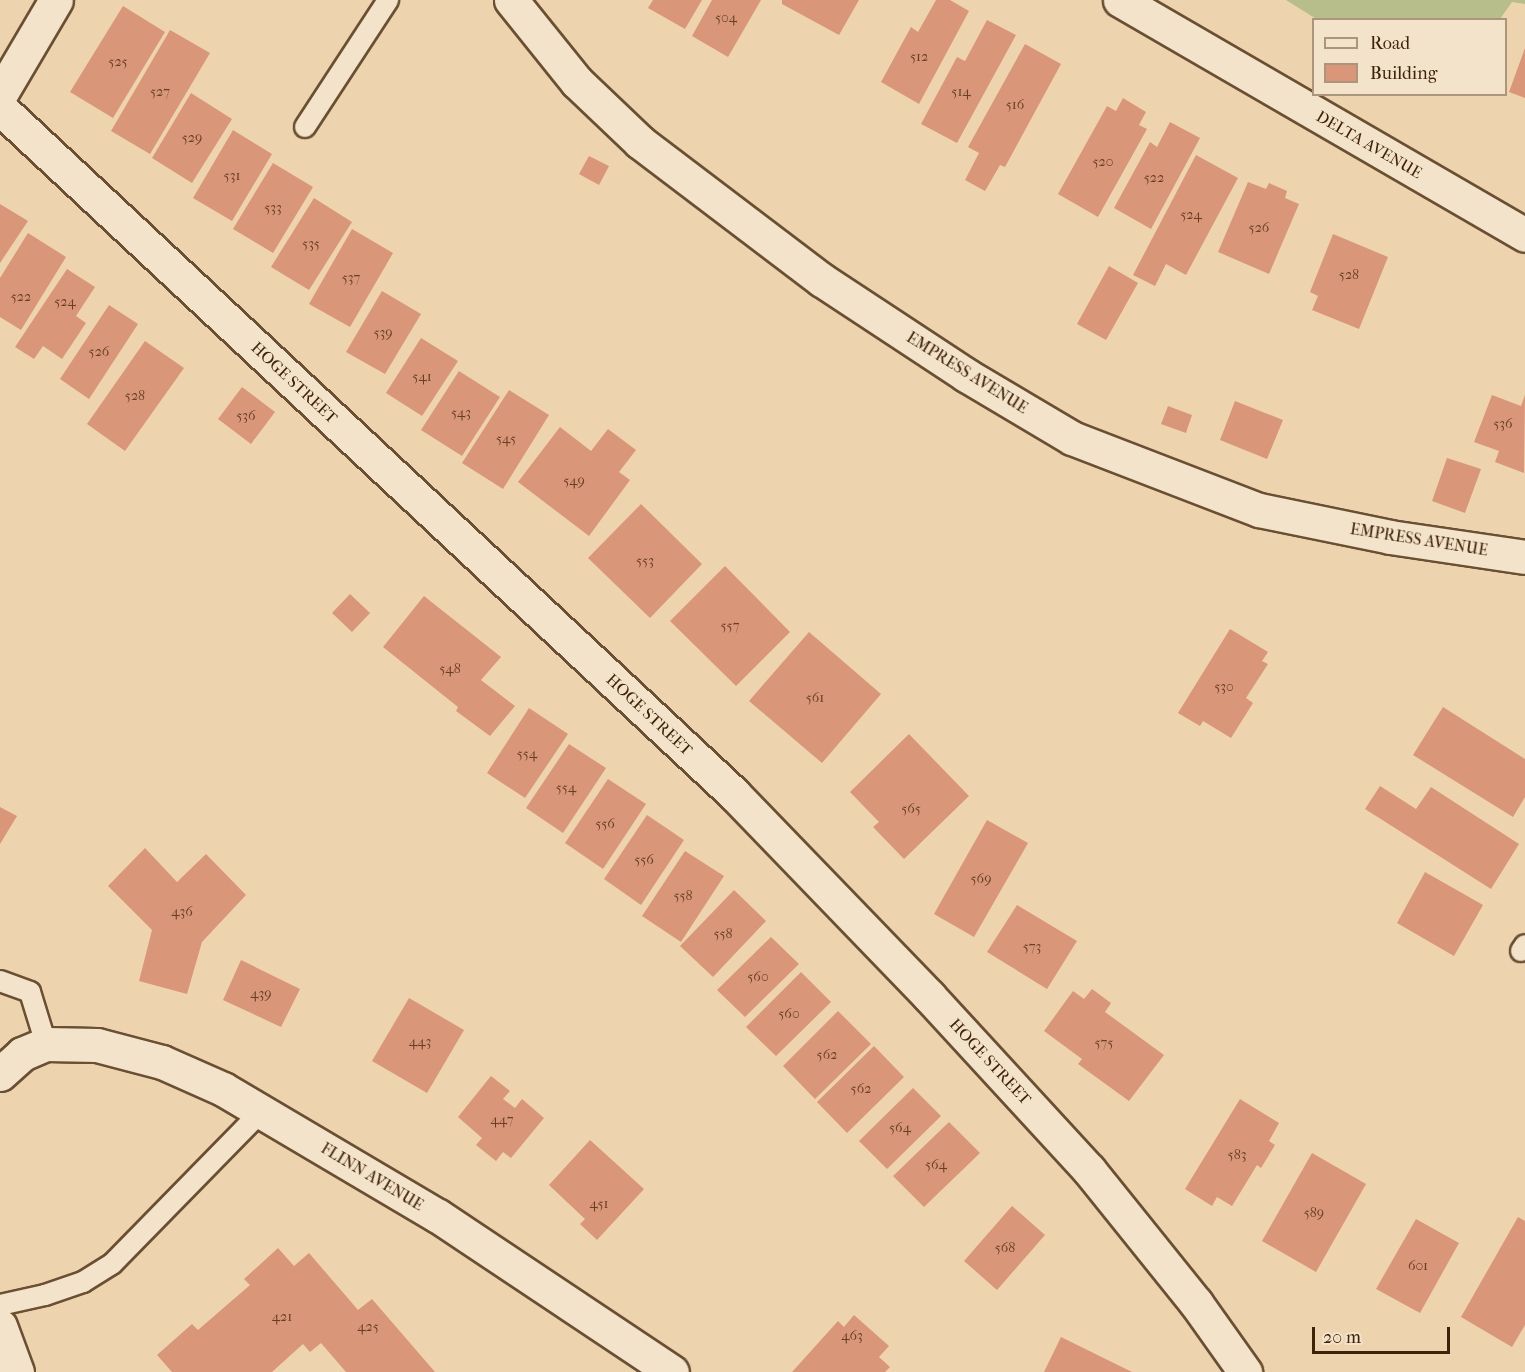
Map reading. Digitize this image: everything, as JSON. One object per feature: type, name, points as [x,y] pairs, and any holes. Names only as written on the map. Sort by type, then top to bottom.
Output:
[{"type":"street","points":[[0,95],[56,0]]},
{"type":"street","name":"EMPRESS AVENUE","points":[[511,0],[576,82],[640,142],[822,280],[966,375],[1072,438],[1259,510],[1390,537],[1525,557]]},
{"type":"street","name":"DELTA AVENUE","points":[[1120,0],[1525,235]]},
{"type":"street","name":"HOGE STREET","points":[[0,108],[734,794],[929,996],[1089,1170],[1196,1303],[1245,1372]]},
{"type":"street","points":[[0,1074],[22,1054],[46,1044]]},
{"type":"street","name":"FLINN AVENUE","points":[[46,1044],[97,1045],[162,1062],[224,1089],[438,1216],[672,1372]]},
{"type":"street","points":[[0,1326],[17,1372]]},
{"type":"lane","points":[[305,127],[388,0]]},
{"type":"lane","points":[[0,981],[30,992],[46,1044]]},
{"type":"lane","points":[[0,1305],[45,1295],[83,1282],[112,1264],[262,1112]]},
{"type":"green space","points":[[1286,0],[1525,0],[1525,4],[1512,2],[1501,18],[1315,18]]},
{"type":"building","points":[[653,0],[702,0],[685,29],[648,8]]},
{"type":"building","points":[[712,0],[761,0],[728,57],[692,36]]},
{"type":"building","points":[[782,0],[859,0],[839,35],[782,4]]},
{"type":"building","points":[[936,0],[950,0],[969,11],[919,104],[881,82],[911,27],[918,32]]},
{"type":"building","points":[[123,6],[165,32],[113,118],[70,92]]},
{"type":"building","points":[[987,20],[1016,35],[957,143],[921,124],[957,57],[965,61]]},
{"type":"building","points":[[170,30],[210,53],[150,154],[111,131]]},
{"type":"building","points":[[1025,44],[1061,64],[1005,167],[1000,165],[985,191],[965,180],[979,153],[968,147]]},
{"type":"building","points":[[1525,48],[1525,98],[1509,92]]},
{"type":"building","points":[[191,93],[232,119],[192,183],[152,158]]},
{"type":"building","points":[[1123,98],[1146,112],[1139,125],[1147,129],[1098,217],[1058,194],[1107,106],[1116,111]]},
{"type":"building","points":[[1170,122],[1200,138],[1151,229],[1114,208],[1150,142],[1157,147]]},
{"type":"building","points":[[233,130],[272,154],[232,221],[193,198]]},
{"type":"building","points":[[1196,155],[1238,178],[1186,275],[1166,264],[1155,286],[1133,275]]},
{"type":"building","points":[[589,156],[609,166],[599,185],[579,174]]},
{"type":"building","points":[[273,163],[313,187],[273,253],[233,229]]},
{"type":"building","points":[[1248,182],[1266,189],[1269,183],[1287,191],[1285,198],[1299,204],[1269,274],[1218,252]]},
{"type":"building","points":[[314,198],[352,222],[309,290],[271,267]]},
{"type":"building","points":[[0,204],[28,221],[0,263]]},
{"type":"building","points":[[352,229],[393,253],[350,327],[309,304]]},
{"type":"building","points":[[28,233],[66,257],[21,330],[0,317],[0,278]]},
{"type":"building","points":[[1333,234],[1388,257],[1359,329],[1312,310],[1318,296],[1310,292]]},
{"type":"building","points":[[1109,266],[1138,283],[1106,340],[1077,324]]},
{"type":"building","points":[[67,269],[95,287],[76,316],[86,323],[62,359],[43,346],[34,359],[15,347]]},
{"type":"building","points":[[382,291],[421,314],[385,374],[346,352]]},
{"type":"building","points":[[109,305],[138,324],[89,399],[60,379]]},
{"type":"building","points":[[421,338],[458,361],[422,416],[386,393]]},
{"type":"building","points":[[145,341],[184,368],[125,451],[87,424]]},
{"type":"building","points":[[459,371],[500,397],[462,456],[421,430]]},
{"type":"building","points":[[242,387],[275,412],[251,444],[218,419]]},
{"type":"building","points":[[509,390],[549,415],[503,489],[462,463]]},
{"type":"building","points":[[1492,395],[1521,406],[1525,395],[1524,473],[1495,462],[1499,451],[1474,442]]},
{"type":"building","points":[[1235,401],[1283,420],[1267,459],[1220,440]]},
{"type":"building","points":[[1168,406],[1192,415],[1186,433],[1161,424]]},
{"type":"building","points":[[560,427],[591,451],[608,429],[636,450],[619,472],[630,480],[589,536],[518,482]]},
{"type":"building","points":[[1447,458],[1481,469],[1465,513],[1432,501]]},
{"type":"building","points":[[641,504],[702,564],[650,618],[588,558]]},
{"type":"building","points":[[725,566],[790,632],[736,686],[670,621]]},
{"type":"building","points":[[350,594],[370,613],[352,632],[332,613]]},
{"type":"building","points":[[424,596],[501,657],[481,680],[515,706],[490,736],[456,711],[458,707],[383,647]]},
{"type":"building","points":[[1230,629],[1268,652],[1262,661],[1268,664],[1246,698],[1253,703],[1231,738],[1203,721],[1200,726],[1178,713]]},
{"type":"building","points":[[809,632],[881,694],[822,763],[749,701]]},
{"type":"building","points":[[1443,707],[1525,759],[1525,797],[1513,817],[1413,755]]},
{"type":"building","points":[[529,708],[568,734],[525,798],[487,773]]},
{"type":"building","points":[[909,734],[969,796],[904,859],[873,827],[879,822],[850,792]]},
{"type":"building","points":[[569,744],[606,768],[563,833],[526,808]]},
{"type":"building","points":[[608,779],[646,804],[603,869],[565,843]]},
{"type":"building","points":[[1380,786],[1416,809],[1431,787],[1519,844],[1491,889],[1365,809]]},
{"type":"building","points":[[0,807],[17,816],[0,844]]},
{"type":"building","points":[[647,815],[684,840],[641,905],[604,879]]},
{"type":"building","points":[[987,820],[1028,843],[974,937],[934,914]]},
{"type":"building","points":[[145,848],[177,882],[206,854],[246,895],[202,942],[187,994],[139,981],[152,930],[108,886]]},
{"type":"building","points":[[685,851],[724,876],[681,942],[642,916]]},
{"type":"building","points":[[1425,872],[1483,905],[1454,956],[1397,923]]},
{"type":"building","points":[[734,890],[766,921],[713,977],[680,946]]},
{"type":"building","points":[[1017,905],[1077,941],[1047,989],[987,952]]},
{"type":"building","points":[[771,937],[799,964],[745,1017],[717,990]]},
{"type":"building","points":[[241,960],[300,989],[281,1027],[223,1000]]},
{"type":"building","points":[[801,972],[831,1002],[776,1056],[746,1027]]},
{"type":"building","points":[[1092,989],[1111,1003],[1105,1012],[1164,1055],[1129,1101],[1078,1064],[1082,1059],[1044,1031],[1073,991],[1084,999]]},
{"type":"building","points":[[409,998],[464,1030],[427,1093],[372,1061]]},
{"type":"building","points":[[838,1011],[871,1044],[815,1099],[783,1066]]},
{"type":"building","points":[[874,1046],[904,1077],[847,1133],[817,1102]]},
{"type":"building","points":[[491,1076],[510,1091],[503,1099],[515,1108],[522,1099],[544,1118],[511,1158],[503,1152],[496,1161],[476,1145],[482,1138],[458,1117]]},
{"type":"building","points":[[913,1088],[941,1116],[887,1169],[859,1141]]},
{"type":"building","points":[[1240,1099],[1279,1123],[1269,1141],[1275,1145],[1261,1168],[1257,1165],[1232,1206],[1217,1197],[1212,1206],[1185,1189]]},
{"type":"building","points":[[949,1122],[980,1153],[924,1207],[893,1176]]},
{"type":"building","points":[[590,1140],[644,1189],[597,1240],[580,1224],[585,1219],[549,1185]]},
{"type":"building","points":[[1312,1153],[1366,1184],[1316,1272],[1262,1241]]},
{"type":"building","points":[[1012,1206],[1045,1235],[997,1290],[964,1261]]},
{"type":"building","points":[[1518,1217],[1525,1221],[1525,1325],[1512,1347],[1461,1317]]},
{"type":"building","points":[[1416,1219],[1459,1243],[1420,1313],[1376,1289]]},
{"type":"building","points":[[278,1248],[294,1266],[309,1253],[358,1310],[372,1299],[435,1372],[346,1372],[321,1343],[310,1352],[303,1344],[272,1372],[172,1372],[157,1355],[192,1324],[198,1330],[250,1285],[244,1279]]},
{"type":"building","points":[[854,1315],[889,1346],[879,1357],[890,1367],[885,1372],[792,1372],[838,1321],[844,1327]]},
{"type":"building","points":[[1061,1337],[1132,1372],[1044,1372]]}]
